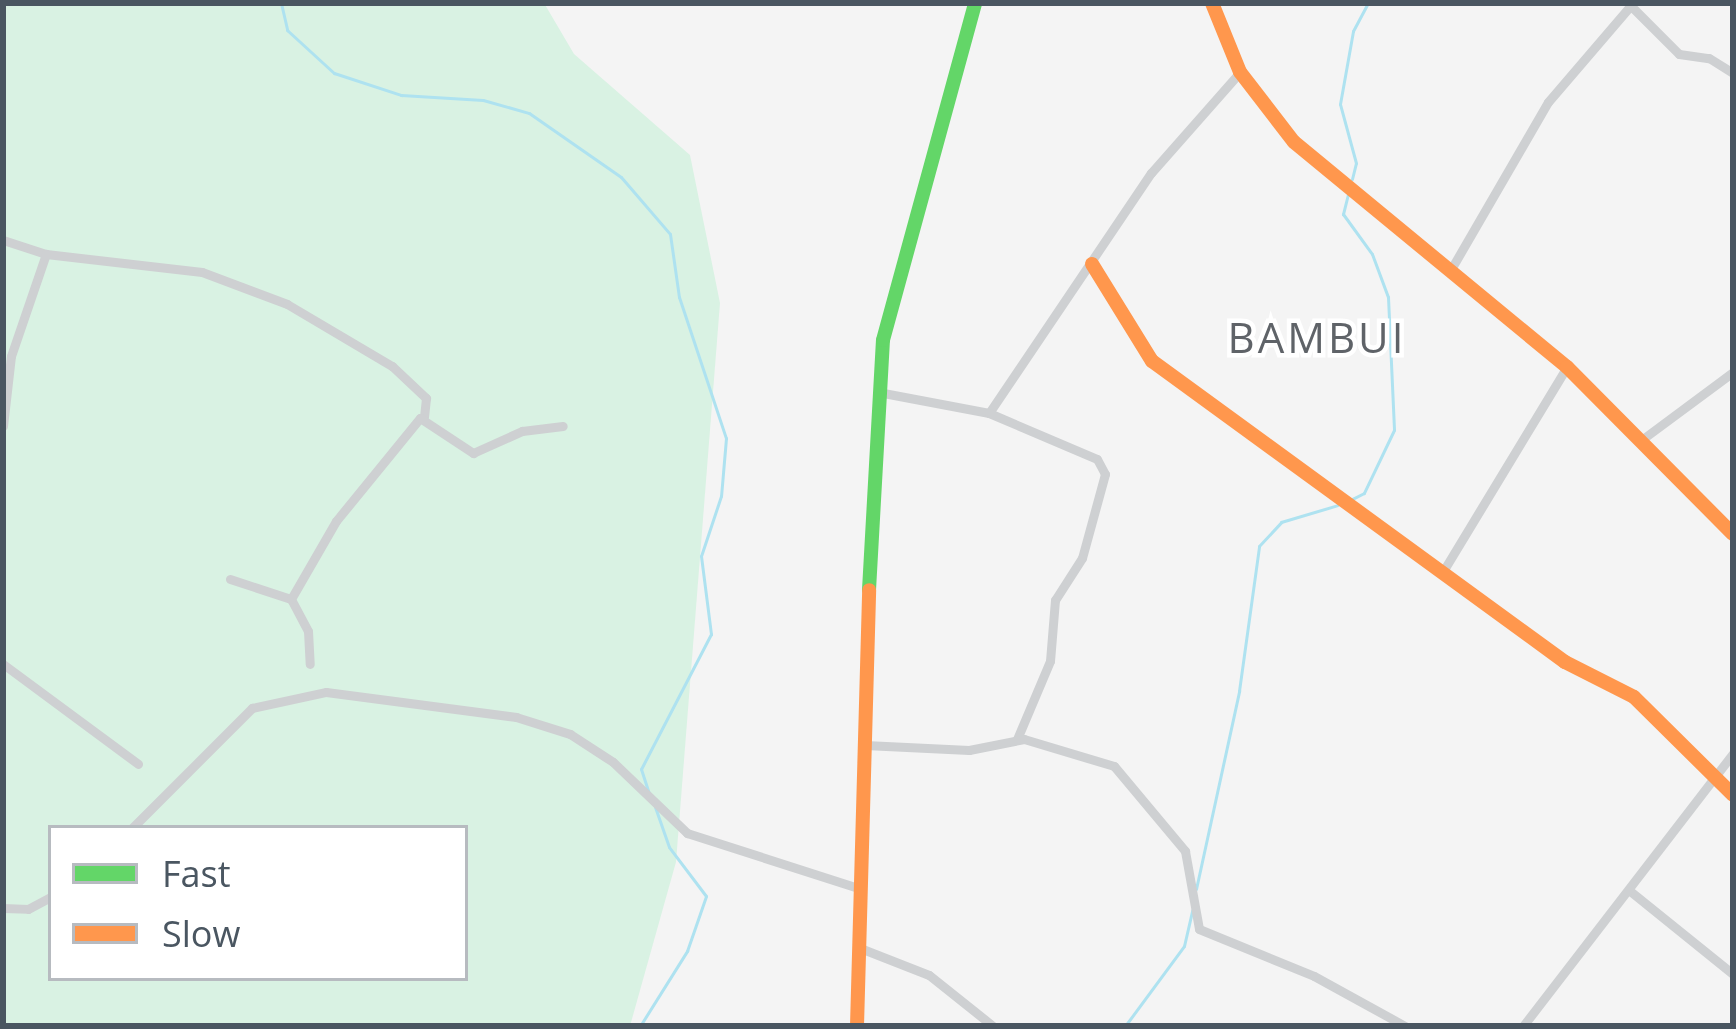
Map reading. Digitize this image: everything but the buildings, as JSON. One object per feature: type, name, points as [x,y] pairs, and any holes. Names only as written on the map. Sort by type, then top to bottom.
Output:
[{"type":"main road","points":[[857,1026],[878,392],[898,273],[975,3]]},
{"type":"main road","points":[[1212,3],[1240,72],[1310,158],[1567,368],[1644,438],[1733,534]]},
{"type":"main road","points":[[1092,264],[1152,361],[1442,574],[1598,683],[1634,698],[1713,781],[1733,795]]},
{"type":"street","points":[[1450,271],[1547,102],[1632,4],[1679,53],[1709,58],[1733,73]]},
{"type":"street","points":[[989,413],[1151,173],[1240,72]]},
{"type":"street","points":[[3,240],[46,254],[202,272],[287,304],[392,366],[427,398],[424,417],[366,480],[291,598]]},
{"type":"street","points":[[3,427],[11,356],[46,254]]},
{"type":"street","points":[[1442,574],[1567,368]]},
{"type":"street","points":[[1644,438],[1733,372]]},
{"type":"street","points":[[878,392],[989,413],[1085,453],[1105,474],[1082,558],[1055,600],[1050,661],[1017,739]]},
{"type":"street","points":[[424,417],[473,453],[522,431],[563,426]]},
{"type":"street","points":[[230,579],[291,598],[308,631],[310,664]]},
{"type":"street","points":[[3,664],[138,764]]},
{"type":"street","points":[[135,825],[253,708],[326,692],[516,717],[570,734],[614,762],[687,833],[860,889]]},
{"type":"street","points":[[865,745],[969,750],[1017,739],[1114,766],[1185,851],[1202,931],[1325,981],[1405,1026]]},
{"type":"street","points":[[1523,1026],[1733,753]]},
{"type":"street","points":[[1630,890],[1733,974]]},
{"type":"street","points":[[3,908],[28,910],[48,899]]},
{"type":"street","points":[[860,948],[929,975],[993,1026]]},
{"type":"green space","points":[[3,3],[544,3],[574,54],[690,155],[720,303],[676,862],[630,1026],[3,1026]]},
{"type":"waterway","points":[[281,3],[287,30],[334,73],[401,95],[483,100],[529,113],[621,177],[670,234],[679,297],[726,438],[721,496],[701,556],[711,634],[641,769],[649,793]]},
{"type":"waterway","points":[[1352,179],[1356,163],[1340,104],[1353,31],[1368,3]]},
{"type":"waterway","points":[[1348,194],[1343,214],[1372,254],[1388,297],[1394,430],[1364,493],[1352,499]]},
{"type":"waterway","points":[[1196,889],[1239,691],[1259,546],[1281,522],[1338,505]]},
{"type":"waterway","points":[[640,1026],[687,951],[706,896],[669,847],[655,807]]},
{"type":"waterway","points":[[1125,1026],[1184,946],[1192,910]]},
{"type":"traffic: fast","points":[[869,590],[883,340],[975,3]]},
{"type":"traffic: slow","points":[[1212,3],[1240,72],[1294,142],[1567,367],[1733,534]]},
{"type":"traffic: slow","points":[[1092,264],[1152,361],[1565,662],[1634,697],[1733,795]]},
{"type":"traffic: slow","points":[[857,1026],[869,590]]},
{"type":"district","name":"BAMBUI","points":[[1317,337]]}]
